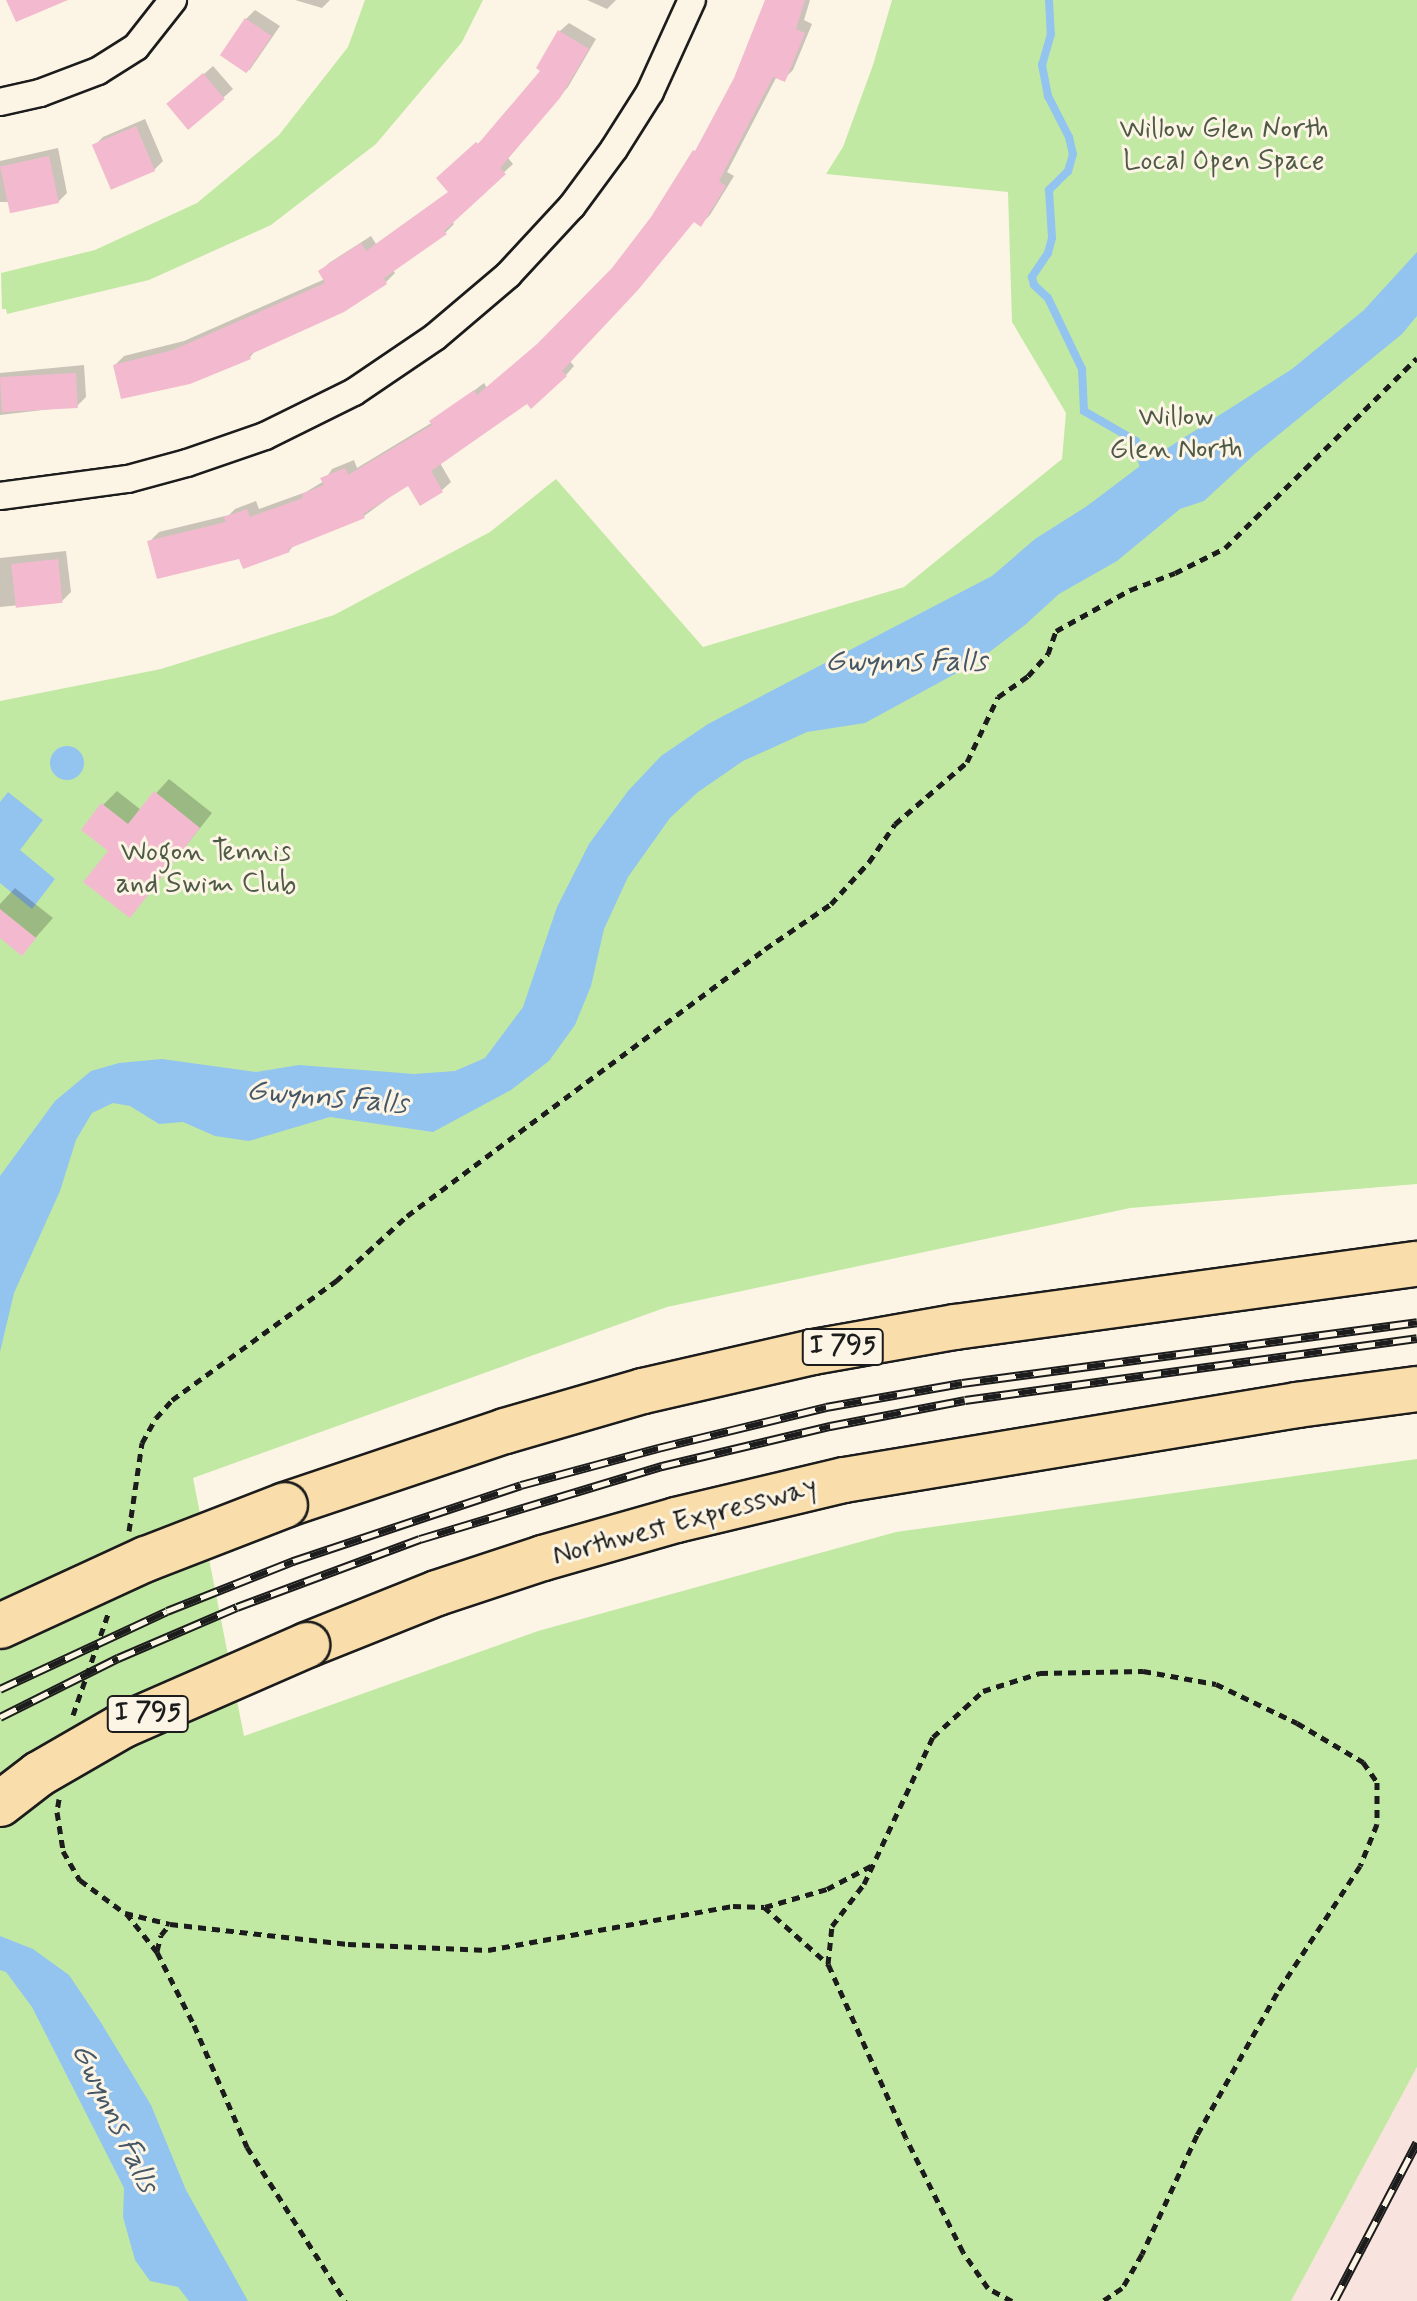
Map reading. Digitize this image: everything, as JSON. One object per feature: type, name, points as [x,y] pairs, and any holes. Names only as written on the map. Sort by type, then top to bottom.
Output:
[{"type":"highway","name":"I 795","points":[[0,1626],[160,1553],[397,1464],[643,1391],[813,1352],[955,1327],[1417,1264]]},
{"type":"highway","name":"Northwest Expressway","points":[[0,1804],[39,1774],[124,1725],[307,1645],[437,1593],[543,1558],[676,1520],[844,1480],[972,1456],[1417,1389]]},
{"type":"street","points":[[0,102],[40,93],[98,71],[136,47],[173,0]]},
{"type":"street","points":[[0,496],[128,479],[187,463],[265,436],[354,392],[435,337],[508,275],[580,195],[650,92],[692,0]]},
{"type":"path","points":[[127,1541],[134,1512],[142,1443],[156,1418],[172,1400],[336,1281],[407,1216],[765,949],[831,904],[869,862],[895,824],[967,762],[998,697],[1028,676],[1048,654],[1056,631],[1130,590],[1175,573],[1225,548],[1351,419],[1417,358]]},
{"type":"path","points":[[72,1718],[111,1599]]},
{"type":"path","points":[[828,1964],[832,1926],[864,1884],[933,1737],[983,1691],[1040,1673],[1143,1671],[1216,1684],[1297,1723],[1363,1762],[1377,1782],[1377,1824],[1360,1866],[1277,1993],[1197,2135],[1122,2288],[1103,2301]]},
{"type":"path","points":[[60,1796],[57,1812],[63,1851],[80,1880],[125,1913],[157,1952],[194,2025],[247,2147],[345,2301]]},
{"type":"path","points":[[125,1913],[170,1924],[348,1944],[488,1950],[733,1906],[764,1907],[827,1889],[873,1865]]},
{"type":"path","points":[[764,1907],[828,1964],[906,2138],[963,2252],[988,2288],[1012,2301]]},
{"type":"path","points":[[157,1952],[161,1935],[170,1924]]},
{"type":"shaded area","points":[[1417,2067],[1417,2301],[1291,2301],[1379,2136]]},
{"type":"green space","points":[[365,0],[483,0],[462,42],[376,144],[271,225],[149,280],[7,314],[6,309],[2,309],[1,273],[95,250],[197,203],[279,135],[348,47]]},
{"type":"green space","points":[[892,0],[1417,0],[1417,1184],[1130,1208],[667,1307],[193,1478],[244,1736],[538,1631],[896,1532],[1417,1459],[1417,2067],[1291,2301],[0,2301],[0,701],[161,669],[334,615],[490,532],[556,479],[703,647],[904,587],[1062,459],[1066,413],[1012,322],[1008,192],[826,174],[843,147],[873,65]]},
{"type":"water","name":"Gwynns Falls","points":[[1417,252],[1417,316],[1402,334],[1255,454],[1204,501],[1180,509],[1117,561],[1059,594],[975,663],[865,723],[807,732],[743,761],[698,792],[670,818],[628,877],[604,929],[591,986],[575,1025],[549,1061],[511,1090],[433,1132],[330,1117],[249,1141],[215,1136],[183,1122],[159,1124],[130,1106],[113,1103],[92,1113],[76,1140],[60,1191],[14,1293],[0,1352],[0,1176],[55,1101],[91,1071],[119,1063],[162,1059],[256,1072],[299,1065],[414,1074],[455,1071],[485,1058],[523,1007],[557,907],[589,844],[628,791],[661,756],[708,724],[992,576],[1035,539],[1087,506],[1144,463],[1292,369],[1364,310]]},
{"type":"water","points":[[67,746],[79,751],[84,763],[79,775],[67,780],[55,775],[50,763],[55,751]]},
{"type":"water","points":[[8,792],[43,820],[20,850],[55,879],[32,909],[0,883],[0,802]]},
{"type":"water","name":"Gwynns Falls","points":[[0,1936],[33,1949],[69,1975],[151,2105],[186,2190],[248,2301],[189,2301],[178,2287],[150,2281],[135,2260],[123,2217],[124,2188],[32,2007],[6,1972],[0,1970]]},
{"type":"building","points":[[6,0],[68,0],[16,22]]},
{"type":"building","points":[[765,0],[805,0],[796,29],[805,33],[785,82],[773,77],[719,181],[726,186],[701,227],[694,222],[638,290],[562,371],[567,376],[531,409],[527,404],[431,471],[443,492],[420,506],[408,486],[363,514],[365,518],[288,549],[290,552],[243,569],[239,559],[157,579],[147,541],[226,522],[224,517],[247,509],[250,517],[303,498],[302,494],[324,485],[320,478],[345,468],[348,475],[432,425],[429,421],[474,390],[477,395],[537,344],[612,268],[695,151],[734,78]]},
{"type":"building","points":[[245,18],[272,36],[246,73],[220,55]]},
{"type":"building","points":[[558,30],[589,49],[560,98],[500,168],[506,174],[444,231],[447,234],[384,278],[387,284],[344,312],[249,355],[251,359],[190,384],[121,399],[113,365],[173,350],[325,283],[318,271],[361,243],[366,251],[448,192],[436,178],[476,142],[478,144],[540,71],[536,68]]},
{"type":"building","points":[[203,73],[225,99],[188,130],[166,104]]},
{"type":"building","points":[[136,126],[155,171],[111,190],[92,145]]},
{"type":"building","points":[[49,156],[59,203],[10,213],[0,166]]},
{"type":"building","points":[[76,373],[78,408],[2,412],[0,377]]},
{"type":"building","points":[[58,559],[63,603],[16,608],[11,564]]},
{"type":"building","points":[[154,791],[200,828],[130,918],[83,882],[108,851],[81,830],[101,803],[128,824]]},
{"type":"building","points":[[0,909],[36,938],[22,956],[0,938]]},
{"type":"waterway","points":[[1049,0],[1051,34],[1042,65],[1048,96],[1069,137],[1073,154],[1068,171],[1049,190],[1052,238],[1048,253],[1032,277],[1034,285],[1048,298],[1082,369],[1084,411],[1136,441],[1145,471]]},
{"type":"railway","points":[[0,1689],[167,1611],[293,1561],[521,1485],[658,1448],[826,1407],[962,1383],[1417,1322]]},
{"type":"railway","points":[[0,1717],[118,1658],[237,1607],[420,1539],[662,1466],[830,1426],[965,1400],[1417,1338]]},
{"type":"railway","points":[[1334,2301],[1417,2142]]},
{"type":"park label","name":"Willow Glen North Local Open Space","points":[[1224,146]]},
{"type":"park label","name":"Willow Glen North","points":[[1176,434]]},
{"type":"park label","name":"Wogon Tennis and Swim Club","points":[[206,869]]}]
